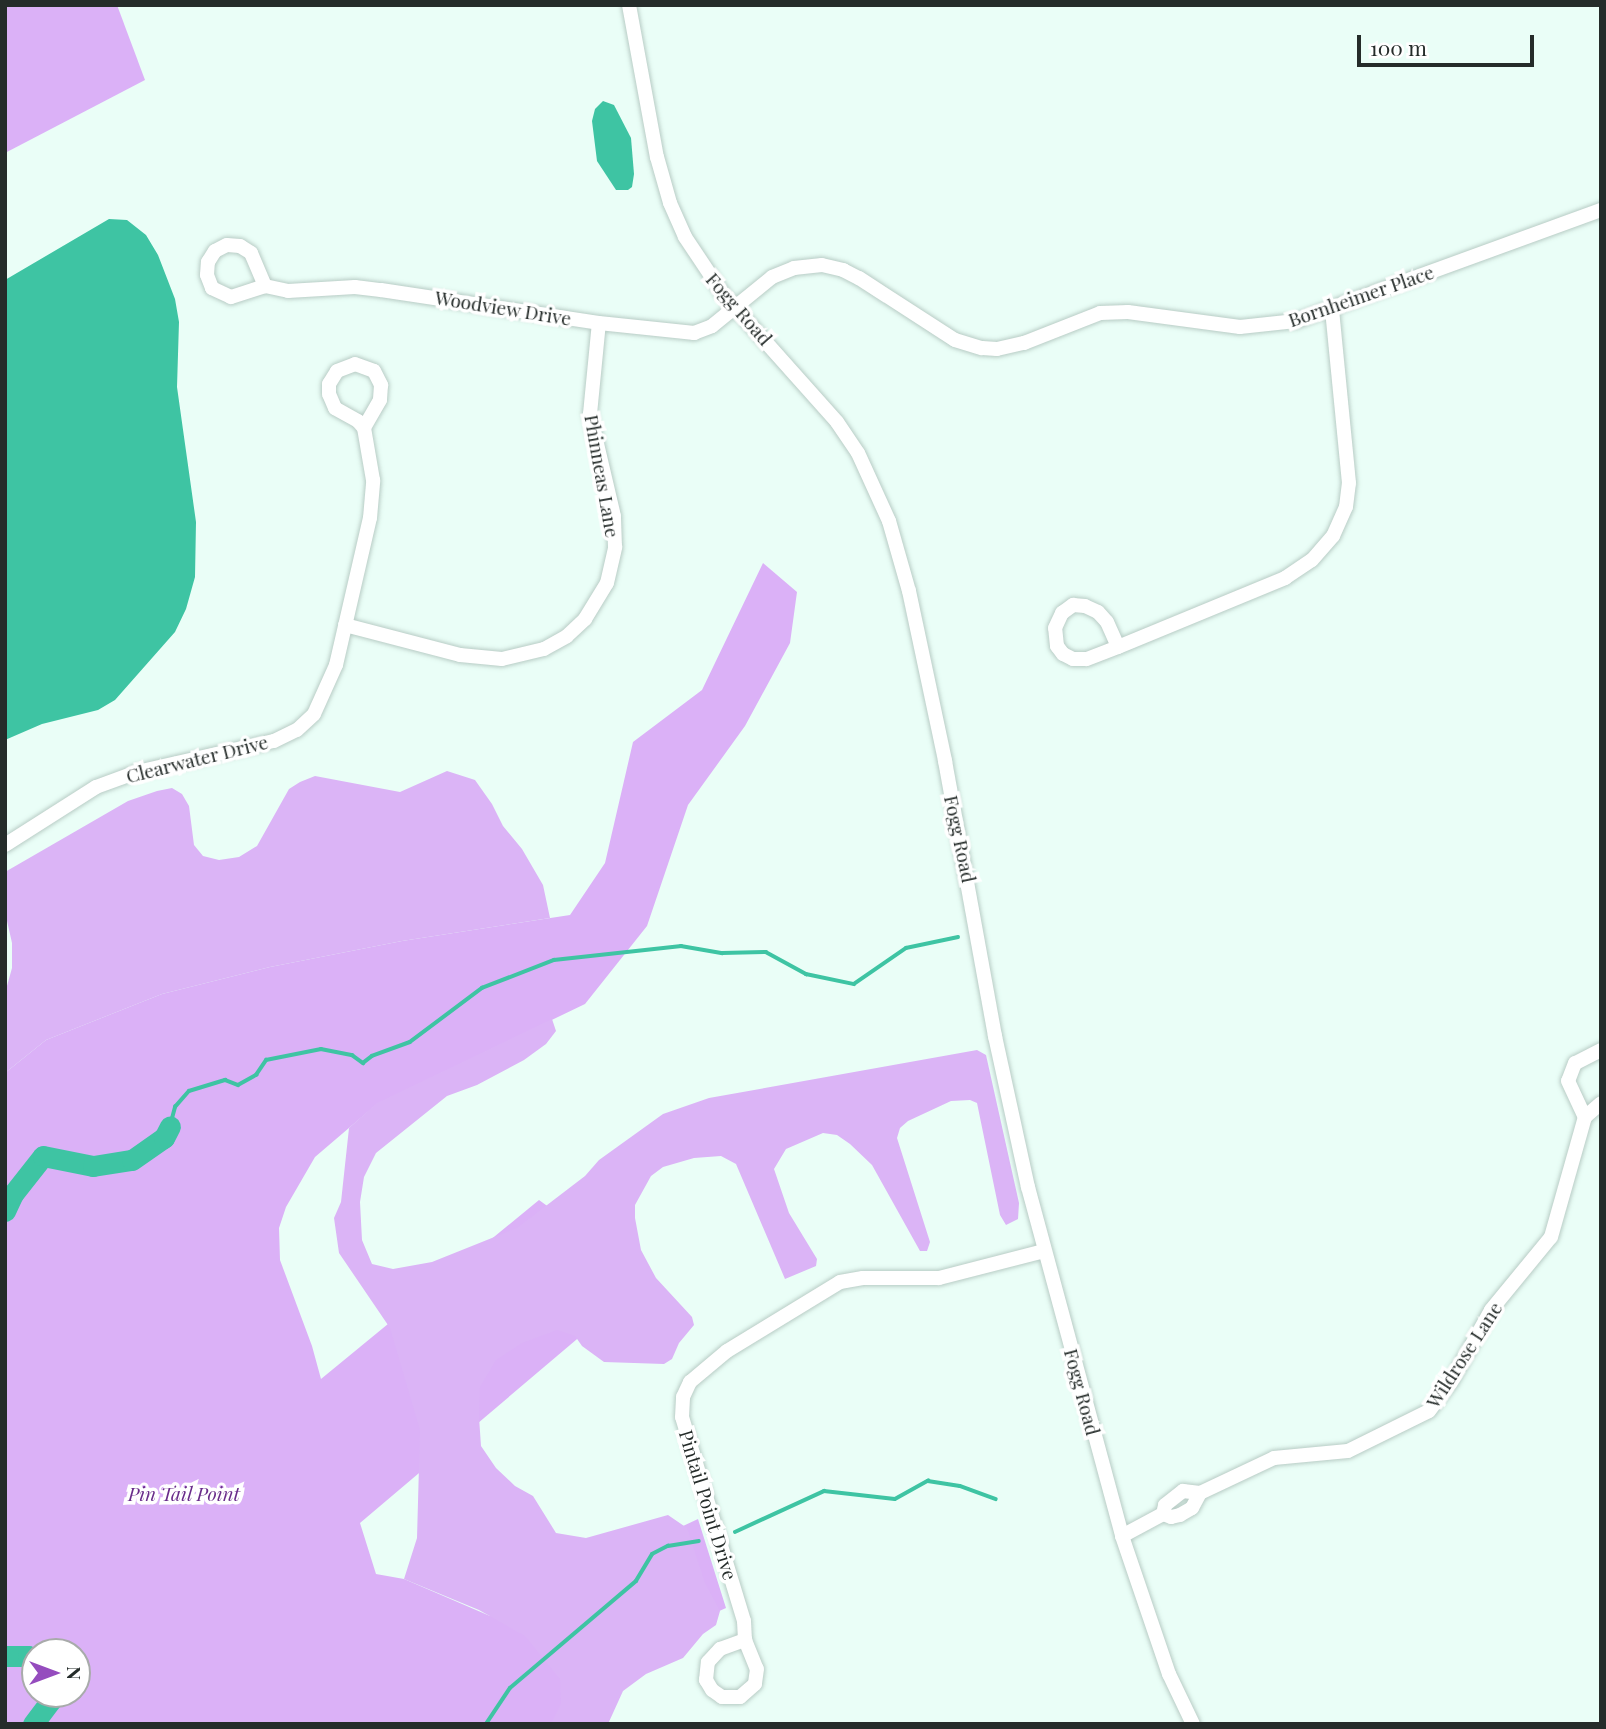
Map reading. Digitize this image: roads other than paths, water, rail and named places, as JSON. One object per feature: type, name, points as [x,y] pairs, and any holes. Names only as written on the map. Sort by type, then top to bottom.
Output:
[{"type":"street","name":"Fogg Road","points":[[629,5],[653,141],[670,203],[697,259],[734,308],[837,422],[858,453],[889,521],[909,591],[971,891],[1005,1084],[1044,1251],[1122,1535],[1169,1674],[1193,1724]]},
{"type":"street","name":"Bornheimer Place","points":[[734,308],[772,277],[788,270],[814,265],[849,272],[955,340],[982,348],[997,349],[1024,342],[1100,313],[1128,312],[1240,327],[1296,321],[1601,210]]},
{"type":"street","name":"Woodview Drive","points":[[265,286],[288,292],[355,288],[381,290],[599,323],[694,333],[707,329],[734,308]]},
{"type":"street","points":[[1118,647],[1107,622],[1090,607],[1073,606],[1062,613],[1056,622],[1057,646],[1070,658],[1086,659],[1118,647],[1285,578],[1317,556],[1333,536],[1344,516],[1349,483],[1332,310]]},
{"type":"street","name":"Phinneas Lane","points":[[345,625],[460,655],[502,659],[531,654],[556,643],[590,613],[607,583],[615,547],[614,516],[590,414],[590,383],[599,323]]},
{"type":"street","points":[[350,364],[370,368],[381,385],[380,400],[364,428],[358,421],[335,408],[329,394],[334,375],[350,364]]},
{"type":"street","name":"Clearwater Drive","points":[[5,845],[67,803],[107,783],[137,772],[262,744],[297,730],[320,705],[332,675],[345,625],[372,505],[372,468],[364,428]]},
{"type":"street","points":[[1601,1050],[1578,1060],[1568,1076],[1571,1092],[1585,1117],[1601,1103]]},
{"type":"street","name":"Wildrose Lane","points":[[1122,1535],[1163,1514],[1172,1498],[1183,1492],[1200,1493],[1274,1458],[1348,1451],[1429,1412],[1451,1382],[1491,1310],[1551,1237],[1585,1117]]},
{"type":"street","name":"Pintail Point Drive","points":[[745,1640],[744,1621],[682,1417],[683,1397],[690,1382],[727,1351],[840,1282],[863,1278],[939,1278],[1044,1251]]},
{"type":"waterway","points":[[170,1126],[175,1107],[189,1091],[225,1080],[238,1085],[256,1075],[266,1060],[321,1049],[352,1055],[363,1063],[372,1056],[410,1042],[482,988],[554,960],[681,946],[722,953],[766,952],[806,974],[854,984],[906,948],[958,937]]},
{"type":"waterway","points":[[5,1211],[13,1194],[43,1156],[93,1166],[132,1160],[164,1138],[170,1126]]},
{"type":"waterway","points":[[735,1532],[824,1491],[895,1499],[928,1481],[960,1486],[996,1499]]},
{"type":"waterway","points":[[486,1724],[510,1688],[636,1581],[652,1554],[668,1546],[699,1541]]},
{"type":"waterway","points":[[5,1656],[21,1656]]},
{"type":"waterway","points":[[33,1724],[45,1708]]},
{"type":"park label","name":"Pin Tail Point","points":[[184,1494]]}]
